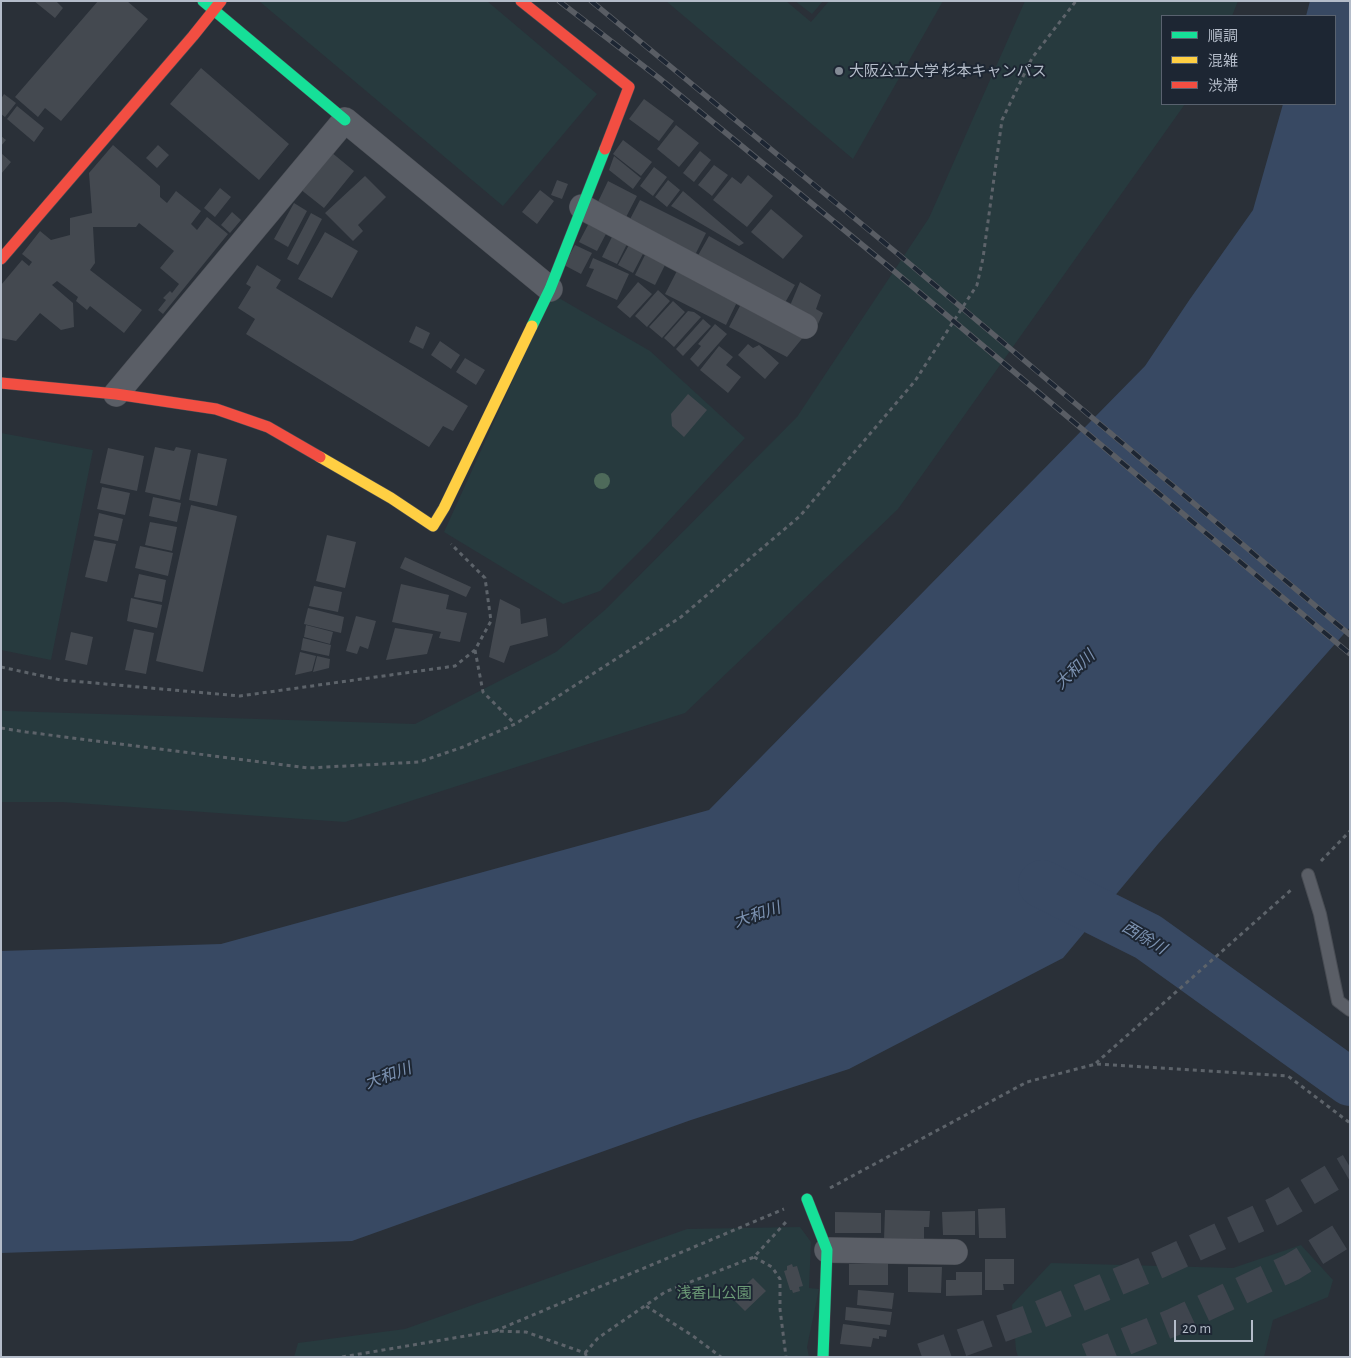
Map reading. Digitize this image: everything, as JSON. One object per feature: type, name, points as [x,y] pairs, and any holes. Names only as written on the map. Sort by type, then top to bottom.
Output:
[{"type":"street","points":[[203,1],[217,6],[345,120],[550,290]]},
{"type":"street","points":[[1,383],[116,394],[216,409],[268,426],[391,498],[433,526],[444,508],[550,290],[628,87],[521,1]]},
{"type":"street","points":[[1,259],[217,6]]},
{"type":"street","points":[[116,394],[345,120]]},
{"type":"street","points":[[582,207],[805,326]]},
{"type":"street","points":[[807,1199],[827,1250],[822,1357]]},
{"type":"street","points":[[827,1250],[955,1252]]},
{"type":"lane","points":[[1308,875],[1320,914],[1338,1001],[1350,1010]]},
{"type":"path","points":[[1,728],[308,768],[419,762],[463,747],[514,724],[681,617],[800,516],[915,381],[977,285],[983,258],[1002,120],[1032,58],[1076,1]]},
{"type":"path","points":[[1,667],[61,680],[240,696],[455,666],[475,650],[492,621],[486,578],[433,526]]},
{"type":"path","points":[[475,650],[483,692],[514,724]]},
{"type":"path","points":[[1096,1064],[1308,875],[1350,831]]},
{"type":"path","points":[[495,1331],[807,1199],[1028,1082],[1096,1064],[1288,1076],[1350,1123]]},
{"type":"path","points":[[342,1357],[495,1331],[526,1332],[586,1355],[598,1338],[665,1292],[754,1257],[807,1199]]},
{"type":"path","points":[[754,1257],[772,1266],[780,1279],[780,1310],[786,1357]]},
{"type":"path","points":[[646,1306],[693,1336],[721,1357]]},
{"type":"green space","points":[[259,1],[487,1],[597,94],[503,206]]},
{"type":"green space","points":[[666,1],[786,1],[811,22],[829,1],[943,1],[853,159]]},
{"type":"green space","points":[[795,1],[823,1],[812,14]]},
{"type":"green space","points":[[1025,1],[1238,1],[1232,15],[1161,15],[1161,105],[1184,105],[898,509],[685,713],[345,822],[62,802],[1,802],[1,710],[415,724],[556,652],[606,609],[797,417],[929,218]]},
{"type":"green space","points":[[552,294],[650,351],[745,438],[651,540],[600,591],[563,604],[444,532]]},
{"type":"green space","points":[[1,433],[93,450],[51,660],[1,650]]},
{"type":"green space","name":"浅香山公園","points":[[800,1227],[811,1242],[809,1288],[819,1289],[807,1347],[809,1357],[294,1357],[298,1343],[405,1329],[687,1229]]},
{"type":"green space","points":[[1301,1245],[1333,1280],[1328,1297],[1273,1320],[1264,1357],[1018,1357],[1012,1305],[1051,1263],[1233,1268]]},
{"type":"water","name":"大和川","points":[[1310,1],[1350,1],[1350,627],[1158,844],[1063,958],[849,1069],[691,1120],[352,1241],[1,1253],[1,951],[221,944],[709,810],[1145,366],[1253,210],[1283,105],[1336,105],[1336,15],[1306,15]]},
{"type":"building","points":[[34,1],[56,1],[63,8],[55,18]]},
{"type":"building","points":[[98,1],[127,1],[148,19],[61,121],[45,108],[38,117],[15,97]]},
{"type":"building","points":[[201,68],[289,144],[259,180],[170,104]]},
{"type":"building","points":[[4,94],[16,103],[5,117],[1,114],[1,99]]},
{"type":"building","points":[[644,99],[674,121],[659,141],[629,119]]},
{"type":"building","points":[[17,106],[44,128],[34,142],[7,119]]},
{"type":"building","points":[[676,125],[699,143],[679,167],[657,149]]},
{"type":"building","points":[[1,136],[6,140],[1,146]]},
{"type":"building","points":[[623,140],[652,162],[641,176],[613,154]]},
{"type":"building","points":[[113,145],[160,186],[160,197],[167,203],[176,191],[201,211],[191,224],[197,230],[207,217],[228,234],[163,314],[158,310],[166,300],[163,298],[170,291],[172,293],[179,284],[160,268],[174,251],[139,223],[136,227],[93,227],[95,263],[90,270],[142,310],[124,333],[90,306],[87,310],[76,301],[78,297],[57,281],[52,285],[73,303],[74,327],[61,330],[40,313],[16,341],[1,338],[1,285],[22,260],[29,266],[32,262],[22,254],[40,231],[51,240],[70,235],[70,218],[92,213],[89,173]]},
{"type":"building","points":[[158,145],[169,155],[157,168],[146,158]]},
{"type":"building","points":[[700,151],[711,160],[694,182],[683,173]]},
{"type":"building","points":[[331,152],[354,171],[324,208],[300,189]]},
{"type":"building","points":[[1,153],[11,162],[1,174]]},
{"type":"building","points":[[614,156],[641,178],[633,189],[609,170]]},
{"type":"building","points":[[714,165],[728,175],[712,196],[698,185]]},
{"type":"building","points":[[654,167],[667,177],[653,196],[640,186]]},
{"type":"building","points":[[748,175],[773,196],[747,227],[713,200],[732,177],[741,184]]},
{"type":"building","points":[[365,176],[386,197],[358,225],[363,231],[353,241],[325,213]]},
{"type":"building","points":[[557,180],[568,184],[562,199],[551,195]]},
{"type":"building","points":[[668,180],[680,190],[667,207],[655,197]]},
{"type":"building","points":[[608,181],[637,196],[624,221],[596,206]]},
{"type":"building","points":[[220,188],[231,197],[215,217],[204,208]]},
{"type":"building","points":[[540,190],[554,201],[537,224],[522,212]]},
{"type":"building","points":[[683,191],[744,243],[739,246],[671,206]]},
{"type":"building","points":[[640,200],[706,233],[694,257],[628,223]]},
{"type":"building","points":[[294,203],[307,211],[288,247],[274,239]]},
{"type":"building","points":[[771,209],[803,236],[783,259],[751,232]]},
{"type":"building","points":[[232,212],[241,220],[230,233],[221,225]]},
{"type":"building","points":[[311,213],[322,219],[298,265],[287,259]]},
{"type":"building","points":[[589,223],[607,232],[597,251],[579,242]]},
{"type":"building","points":[[325,232],[358,251],[332,298],[298,279]]},
{"type":"building","points":[[613,235],[628,242],[617,264],[602,257]]},
{"type":"building","points":[[709,236],[795,285],[782,308],[696,259]]},
{"type":"building","points":[[630,243],[645,250],[633,273],[618,265]]},
{"type":"building","points":[[575,245],[592,253],[581,274],[564,265]]},
{"type":"building","points":[[647,251],[667,261],[655,285],[635,275]]},
{"type":"building","points":[[593,258],[629,274],[617,300],[586,286],[594,269],[589,268]]},
{"type":"building","points":[[257,265],[281,280],[276,288],[468,406],[453,431],[443,426],[429,447],[246,334],[255,319],[238,308],[251,287],[246,284]]},
{"type":"building","points":[[678,269],[738,300],[726,325],[665,294]]},
{"type":"building","points":[[638,282],[652,294],[630,318],[617,307]]},
{"type":"building","points":[[800,282],[821,295],[816,309],[823,313],[818,324],[789,308]]},
{"type":"building","points":[[658,290],[670,301],[647,327],[635,316]]},
{"type":"building","points":[[673,301],[685,312],[662,338],[649,327]]},
{"type":"building","points":[[742,302],[805,335],[787,357],[729,327]]},
{"type":"building","points":[[688,311],[694,312],[701,317],[674,347],[664,338]]},
{"type":"building","points":[[703,319],[711,326],[683,356],[676,349]]},
{"type":"building","points":[[715,324],[727,334],[698,367],[690,359],[701,346],[698,344]]},
{"type":"building","points":[[416,326],[430,333],[423,349],[409,342]]},
{"type":"building","points":[[440,341],[460,355],[451,369],[431,355]]},
{"type":"building","points":[[748,344],[753,348],[759,345],[779,363],[765,379],[738,355]]},
{"type":"building","points":[[719,346],[733,357],[726,365],[741,377],[728,393],[700,370]]},
{"type":"building","points":[[465,358],[485,370],[476,385],[456,372]]},
{"type":"building","points":[[688,394],[707,410],[684,437],[672,426],[671,414]]},
{"type":"building","points":[[155,447],[174,451],[176,447],[191,450],[180,500],[145,492]]},
{"type":"building","points":[[108,448],[144,456],[137,491],[100,483]]},
{"type":"building","points":[[198,453],[227,459],[217,506],[189,500]]},
{"type":"building","points":[[102,487],[130,493],[125,515],[97,509]]},
{"type":"building","points":[[153,497],[181,503],[177,522],[149,516]]},
{"type":"building","points":[[191,505],[237,516],[203,672],[156,661]]},
{"type":"building","points":[[99,513],[123,519],[118,541],[94,536]]},
{"type":"building","points":[[150,522],[177,527],[172,551],[145,545]]},
{"type":"building","points":[[327,535],[356,542],[345,588],[316,581]]},
{"type":"building","points":[[94,540],[116,544],[107,582],[85,577]]},
{"type":"building","points":[[140,546],[173,553],[168,576],[135,568]]},
{"type":"building","points":[[405,557],[471,587],[466,597],[400,568]]},
{"type":"building","points":[[139,574],[166,580],[162,602],[134,597]]},
{"type":"building","points":[[401,584],[449,595],[446,609],[467,613],[460,642],[439,638],[441,632],[392,622]]},
{"type":"building","points":[[314,586],[342,592],[338,612],[309,606]]},
{"type":"building","points":[[131,598],[162,605],[157,628],[127,621]]},
{"type":"building","points":[[500,599],[520,609],[521,624],[546,618],[548,636],[510,646],[504,663],[489,657]]},
{"type":"building","points":[[308,608],[344,617],[341,633],[304,624]]},
{"type":"building","points":[[356,616],[376,621],[368,649],[360,646],[357,654],[346,651]]},
{"type":"building","points":[[306,625],[333,632],[330,644],[304,637]]},
{"type":"building","points":[[395,628],[433,634],[427,654],[386,660]]},
{"type":"building","points":[[134,629],[154,633],[146,674],[125,670]]},
{"type":"building","points":[[71,632],[93,637],[87,665],[65,660]]},
{"type":"building","points":[[303,638],[331,645],[329,656],[301,650]]},
{"type":"building","points":[[300,652],[316,656],[312,671],[295,675]]},
{"type":"building","points":[[317,656],[330,659],[329,668],[313,672]]},
{"type":"building","points":[[1005,1208],[1006,1238],[979,1238],[978,1209]]},
{"type":"building","points":[[885,1210],[930,1211],[929,1227],[924,1227],[924,1241],[884,1240]]},
{"type":"building","points":[[975,1211],[975,1235],[943,1235],[942,1212]]},
{"type":"building","points":[[835,1212],[881,1213],[881,1233],[835,1233]]},
{"type":"building","points":[[985,1259],[1014,1259],[1014,1284],[1003,1284],[1004,1290],[985,1290]]},
{"type":"building","points":[[888,1263],[888,1285],[849,1285],[849,1264]]},
{"type":"building","points":[[792,1264],[793,1267],[797,1266],[803,1286],[799,1287],[800,1291],[793,1293],[790,1290],[784,1271],[787,1270],[787,1266]]},
{"type":"building","points":[[908,1267],[942,1267],[941,1293],[908,1292]]},
{"type":"building","points":[[956,1272],[982,1272],[982,1295],[946,1296],[946,1280],[956,1280]]},
{"type":"building","points":[[753,1278],[766,1291],[745,1311],[732,1298]]},
{"type":"building","points":[[858,1290],[894,1293],[892,1309],[857,1305]]},
{"type":"building","points":[[846,1307],[892,1312],[890,1325],[845,1320]]},
{"type":"building","points":[[843,1324],[887,1330],[886,1337],[879,1336],[879,1339],[873,1338],[871,1347],[840,1344]]},
{"type":"waterway","name":"西除川","points":[[1042,884],[1148,937],[1350,1082]]},
{"type":"tunnel","points":[[922,1357],[1036,1316],[1160,1264],[1277,1210],[1350,1167]]},
{"type":"tunnel","points":[[1087,1357],[1174,1322],[1292,1267],[1350,1231]]},
{"type":"railway","points":[[559,1],[659,78],[888,266],[1350,654]]},
{"type":"railway","points":[[591,1],[898,254],[1350,635]]},
{"type":"traffic: fast","points":[[203,1],[345,120]]},
{"type":"traffic: fast","points":[[532,326],[550,289],[605,149]]},
{"type":"traffic: fast","points":[[807,1199],[827,1250],[823,1357]]},
{"type":"traffic: slow","points":[[320,457],[391,498],[433,526],[444,508],[532,326]]},
{"type":"traffic: jam","points":[[1,259],[221,1]]},
{"type":"traffic: jam","points":[[521,1],[629,87],[605,149]]},
{"type":"traffic: jam","points":[[1,383],[116,394],[216,409],[268,427],[320,457]]},
{"type":"place","name":"大阪公立大学 杉本キャンパス","points":[[839,71]]}]
